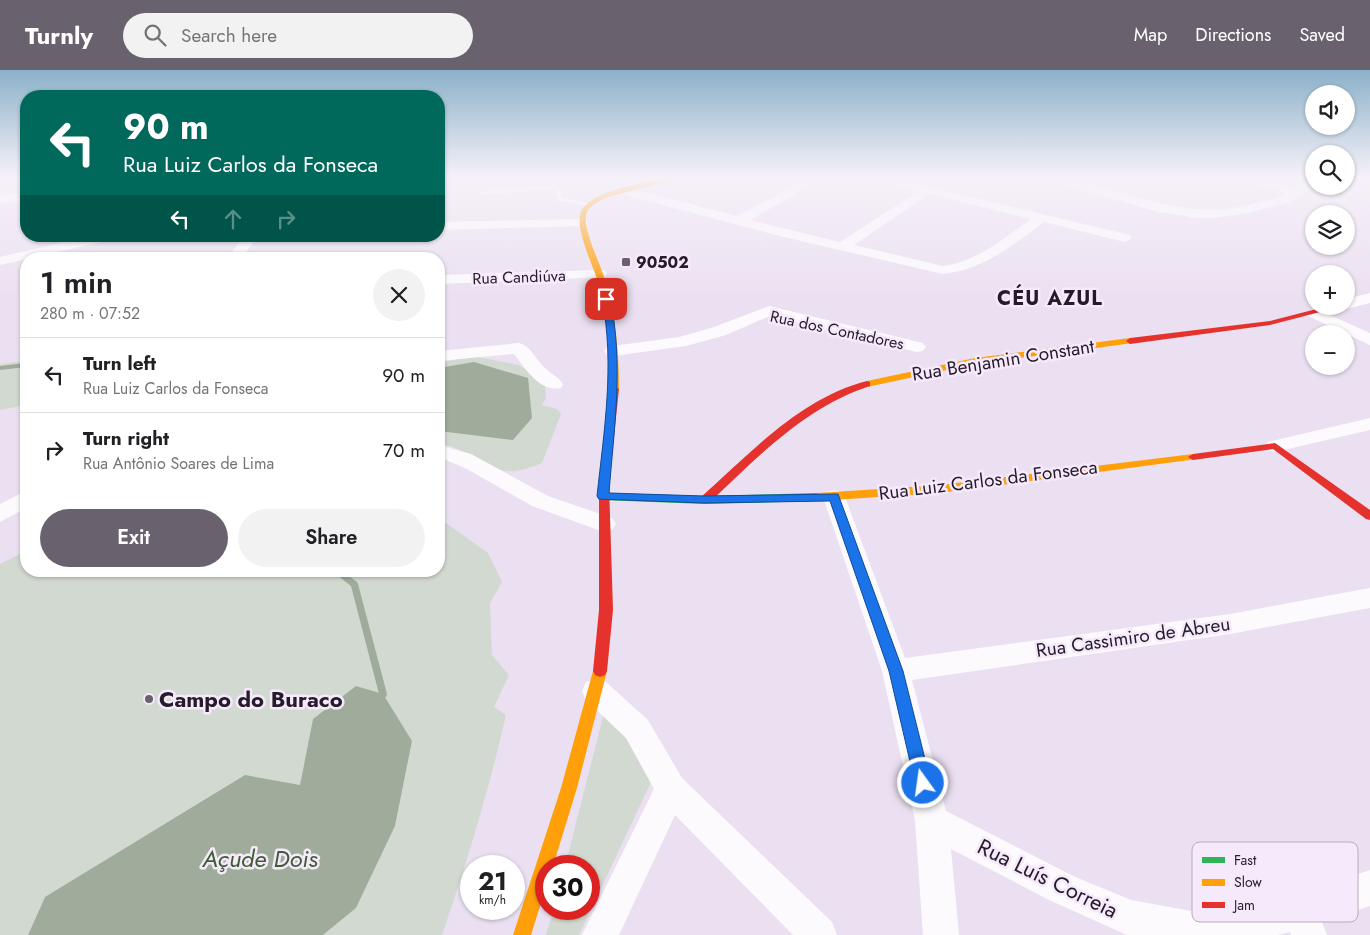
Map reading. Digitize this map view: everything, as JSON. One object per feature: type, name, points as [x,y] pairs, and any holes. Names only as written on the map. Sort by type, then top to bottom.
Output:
[{"type":"street","points":[[522,935],[565,808],[596,691],[604,647],[606,607],[603,496],[614,383],[613,351],[611,323],[600,274],[581,222],[582,216]]},
{"type":"street","points":[[721,216],[943,270],[957,270],[976,263],[1041,218]]},
{"type":"street","points":[[738,221],[747,216]]},
{"type":"street","points":[[842,247],[888,216]]},
{"type":"street","points":[[1034,216],[1126,238]]},
{"type":"street","points":[[445,226],[581,222]]},
{"type":"street","points":[[40,252],[84,242]]},
{"type":"street","points":[[0,261],[20,256]]},
{"type":"street","name":"Rua Candiúva","points":[[445,280],[600,274]]},
{"type":"street","points":[[1355,302],[1370,298]]},
{"type":"street","name":"Rua dos Contadores","points":[[613,351],[680,342],[720,331],[769,312],[917,347]]},
{"type":"street","name":"Rua Benjamin Constant","points":[[704,500],[775,438],[816,406],[861,385],[975,361],[1227,329],[1305,314]]},
{"type":"street","points":[[1320,315],[1370,340]]},
{"type":"street","points":[[445,356],[519,348],[537,371],[554,384]]},
{"type":"street","name":"Rua Luiz Carlos da Fonseca","points":[[603,496],[704,500],[834,497],[940,489],[1275,446],[1370,424]]},
{"type":"street","points":[[1275,446],[1370,516]]},
{"type":"street","points":[[445,451],[469,461],[533,498],[604,524]]},
{"type":"street","points":[[834,497],[896,671],[932,820],[941,935]]},
{"type":"street","points":[[0,514],[20,502]]},
{"type":"street","name":"Rua Cassimiro de Abreu","points":[[896,671],[1230,624],[1370,598]]},
{"type":"street","points":[[596,691],[637,729],[671,789],[819,935]]},
{"type":"street","points":[[600,935],[671,789]]},
{"type":"street","name":"Rua Luís Correia","points":[[932,820],[1061,888],[1130,918],[1208,932],[1305,923]]},
{"type":"street","name":"Rua Luís Correia","points":[[1358,894],[1370,888]]},
{"type":"shaded area","points":[[472,356],[519,365],[545,382],[546,398],[542,405],[557,409],[561,414],[542,463],[521,470],[505,471],[485,464],[465,452],[445,445],[445,362]]},
{"type":"shaded area","points":[[20,362],[20,406],[0,410],[0,364]]},
{"type":"shaded area","points":[[445,522],[488,553],[502,582],[490,603],[492,655],[509,675],[494,707],[506,715],[469,853],[468,855],[460,855],[460,880],[442,935],[323,935],[356,908],[395,826],[412,741],[313,719],[300,785],[45,897],[28,935],[0,935],[0,564],[20,554],[20,577],[445,577]]},
{"type":"shaded area","points":[[606,705],[652,780],[600,890],[600,855],[568,855]]},
{"type":"shaded area","points":[[551,920],[586,920],[579,935],[546,935]]},
{"type":"water","points":[[474,362],[528,378],[532,418],[513,440],[445,432],[445,367]]},
{"type":"water","name":"Açude Dois","points":[[356,686],[383,694],[412,741],[395,826],[356,908],[323,935],[28,935],[45,897],[245,775],[300,785],[313,719]]},
{"type":"waterway","points":[[0,368],[20,366]]},
{"type":"waterway","points":[[344,577],[354,584],[383,694]]},
{"type":"traffic: fast","points":[[603,497],[705,500],[818,497]]},
{"type":"traffic: slow","points":[[583,216],[584,231],[598,268],[609,312],[613,343],[614,389]]},
{"type":"traffic: slow","points":[[867,384],[975,361],[1130,341]]},
{"type":"traffic: slow","points":[[818,497],[940,489],[1193,457]]},
{"type":"traffic: slow","points":[[522,935],[569,788],[600,671]]},
{"type":"traffic: jam","points":[[1130,341],[1270,323],[1305,314]]},
{"type":"traffic: jam","points":[[705,500],[760,450],[802,416],[845,391],[867,384]]},
{"type":"traffic: jam","points":[[600,671],[606,610],[604,484],[614,389]]},
{"type":"traffic: jam","points":[[1193,457],[1275,446],[1370,516]]},
{"type":"place","name":"90502","points":[[626,262]]},
{"type":"place","name":"Campo do Buraco","points":[[149,699]]},
{"type":"district","name":"CÉU AZUL","points":[[1050,298]]},
{"type":"route","points":[[606,299],[611,323],[614,383],[603,496],[704,500],[834,497],[896,671],[923,783]]}]
